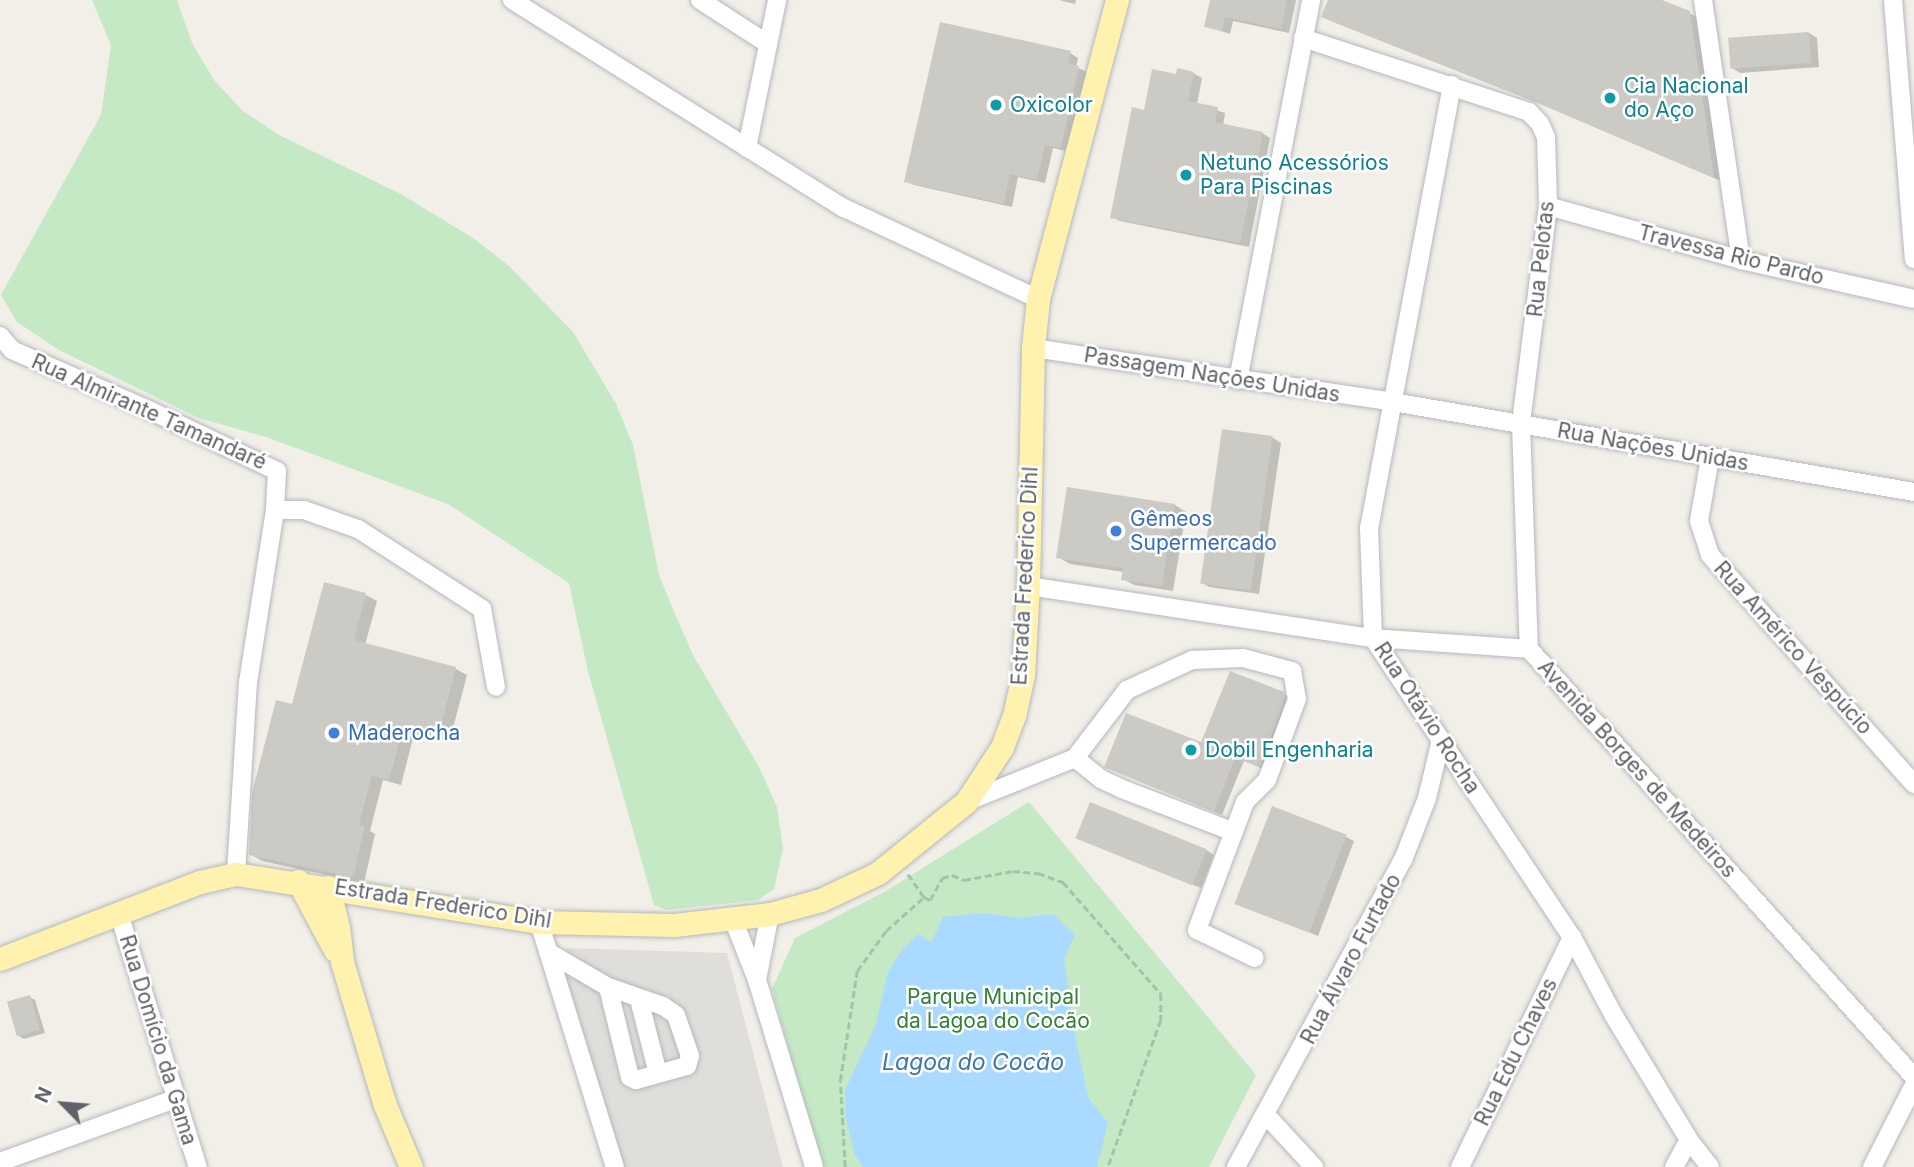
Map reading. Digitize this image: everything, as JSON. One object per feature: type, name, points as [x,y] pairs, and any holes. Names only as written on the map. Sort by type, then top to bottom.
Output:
[{"type":"main road","name":"Estrada Frederico Dihl","points":[[0,958],[200,882],[236,874],[298,881],[539,922],[674,925],[770,915],[821,900],[878,873],[966,802],[1002,747],[1014,716],[1023,675],[1028,586],[1032,348],[1038,299],[1117,0]]},
{"type":"main road","points":[[298,881],[342,962]]},
{"type":"main road","points":[[328,887],[338,928],[342,962],[386,1105],[411,1167]]},
{"type":"main road","points":[[338,928],[357,904],[370,895]]},
{"type":"main road","points":[[386,1105],[396,1167]]},
{"type":"street","points":[[512,0],[844,208],[1038,299]]},
{"type":"street","points":[[700,0],[768,44]]},
{"type":"street","points":[[747,148],[777,0]]},
{"type":"street","points":[[1238,380],[1311,0]]},
{"type":"street","points":[[1893,0],[1914,259]]},
{"type":"street","points":[[1701,1],[1741,260]]},
{"type":"street","name":"Rua Pelotas","points":[[1303,38],[1529,112],[1540,124],[1546,137],[1548,206],[1521,424],[1529,649]]},
{"type":"street","name":"Rua Otávio Rocha","points":[[1452,85],[1370,528],[1373,638],[1572,937],[1614,1016],[1689,1140],[1710,1167]]},
{"type":"street","name":"Travessa Rio Pardo","points":[[1548,206],[1741,260],[1914,299]]},
{"type":"street","name":"Rua Almirante Tamandaré","points":[[0,336],[12,351],[272,467],[279,478],[248,682],[236,874]]},
{"type":"street","name":"Passagem Nações Unidas","points":[[1032,348],[1392,402]]},
{"type":"street","name":"Rua Nações Unidas","points":[[1392,402],[1914,492]]},
{"type":"street","name":"Rua Américo Vespúcio","points":[[1710,458],[1699,521],[1710,555],[1914,784]]},
{"type":"street","points":[[275,510],[304,510],[358,529],[482,609],[496,687]]},
{"type":"street","name":"Avenida Borges de Medeiros","points":[[1028,586],[1373,638],[1529,649],[1914,1077]]},
{"type":"street","points":[[966,802],[1075,758],[1127,690],[1192,660],[1243,658],[1292,671],[1297,699],[1267,780],[1245,802],[1197,930],[1255,958]]},
{"type":"street","name":"Rua Álvaro Furtado","points":[[1236,1167],[1404,860],[1427,798],[1441,740]]},
{"type":"street","points":[[1075,758],[1101,779],[1122,789],[1234,832]]},
{"type":"street","name":"Rua Domício da Gama","points":[[119,914],[198,1167]]},
{"type":"street","points":[[757,980],[770,915]]},
{"type":"street","points":[[733,919],[757,980],[814,1167]]},
{"type":"street","points":[[539,922],[615,1167]]},
{"type":"street","name":"Rua Edu Chaves","points":[[1460,1167],[1572,937]]},
{"type":"street","points":[[548,952],[608,987],[663,1006],[676,1015],[690,1056],[684,1068],[636,1080],[631,1077],[608,987]]},
{"type":"street","points":[[639,999],[658,1074]]},
{"type":"street","points":[[1872,1167],[1914,1085]]},
{"type":"street","points":[[2,1164],[175,1099]]},
{"type":"street","points":[[1266,1115],[1314,1167]]},
{"type":"street","points":[[1674,1167],[1689,1140]]},
{"type":"path","points":[[898,859],[924,897],[930,900],[942,878],[953,875],[964,880],[1013,871],[1038,873],[1063,882],[1161,994],[1161,1020],[1141,1067],[1108,1167]]},
{"type":"path","points":[[845,1167],[840,1081],[857,971],[886,931],[924,897]]},
{"type":"shaded area","points":[[567,948],[727,953],[783,1167],[619,1167],[558,974]]},
{"type":"green space","points":[[92,0],[177,0],[192,43],[214,80],[243,111],[279,135],[399,193],[473,238],[509,266],[573,332],[616,404],[633,445],[659,575],[675,614],[693,655],[759,767],[777,807],[783,849],[774,889],[758,900],[666,910],[654,905],[588,671],[569,583],[448,504],[266,437],[199,418],[59,350],[17,322],[1,295],[101,115],[111,45]]},
{"type":"green space","name":"Parque Municipal da Lagoa do Cocão","points":[[1029,802],[1256,1075],[1209,1167],[822,1167],[772,989],[795,938],[884,892]]},
{"type":"water","name":"Lagoa do Cocão","points":[[985,913],[1020,918],[1053,914],[1075,935],[1064,959],[1074,1030],[1088,1097],[1108,1123],[1097,1167],[863,1167],[855,1155],[846,1119],[845,1090],[876,1024],[888,972],[902,950],[918,934],[931,943],[943,917]]},
{"type":"building","points":[[1210,0],[1287,0],[1281,29],[1225,17],[1222,31],[1204,27]]},
{"type":"building","name":"Cia Nacional do Aço","points":[[1328,0],[1662,0],[1690,11],[1714,178],[1533,101],[1321,17]]},
{"type":"building","name":"Oxicolor","points":[[940,22],[1071,51],[1068,63],[1079,66],[1061,148],[1045,145],[1037,180],[1010,174],[1004,204],[904,182]]},
{"type":"building","points":[[1809,32],[1811,63],[1730,69],[1728,38]]},
{"type":"building","name":"Netuno Acessórios Para Piscinas","points":[[1177,68],[1194,72],[1188,101],[1218,107],[1215,122],[1263,132],[1240,243],[1110,218],[1132,107],[1144,110],[1152,69],[1176,74]]},
{"type":"building","points":[[1222,429],[1273,436],[1251,591],[1200,583]]},
{"type":"building","name":"Gêmeos Supermercado","points":[[1067,487],[1175,504],[1162,586],[1121,580],[1123,568],[1056,558]]},
{"type":"building","name":"Maderocha","points":[[324,582],[366,593],[354,640],[456,667],[438,738],[403,729],[389,780],[372,775],[359,825],[365,826],[353,878],[249,855],[252,793],[276,700],[292,704]]},
{"type":"building","name":"Dobil Engenharia","points":[[1230,671],[1284,692],[1285,698],[1260,767],[1235,758],[1214,812],[1104,767],[1126,713],[1201,742]]},
{"type":"building","points":[[1090,802],[1207,849],[1192,885],[1075,838]]},
{"type":"building","points":[[1272,806],[1347,835],[1309,933],[1234,904]]},
{"type":"building","points":[[30,995],[40,1030],[17,1036],[7,1002]]},
{"type":"place","name":"Cia Nacional do Aço","points":[[1610,98]]},
{"type":"place","name":"Oxicolor","points":[[996,105]]},
{"type":"place","name":"Netuno Acessórios Para Piscinas","points":[[1186,175]]},
{"type":"place","name":"Gêmeos Supermercado","points":[[1116,531]]},
{"type":"place","name":"Maderocha","points":[[334,733]]},
{"type":"place","name":"Dobil Engenharia","points":[[1191,750]]}]
